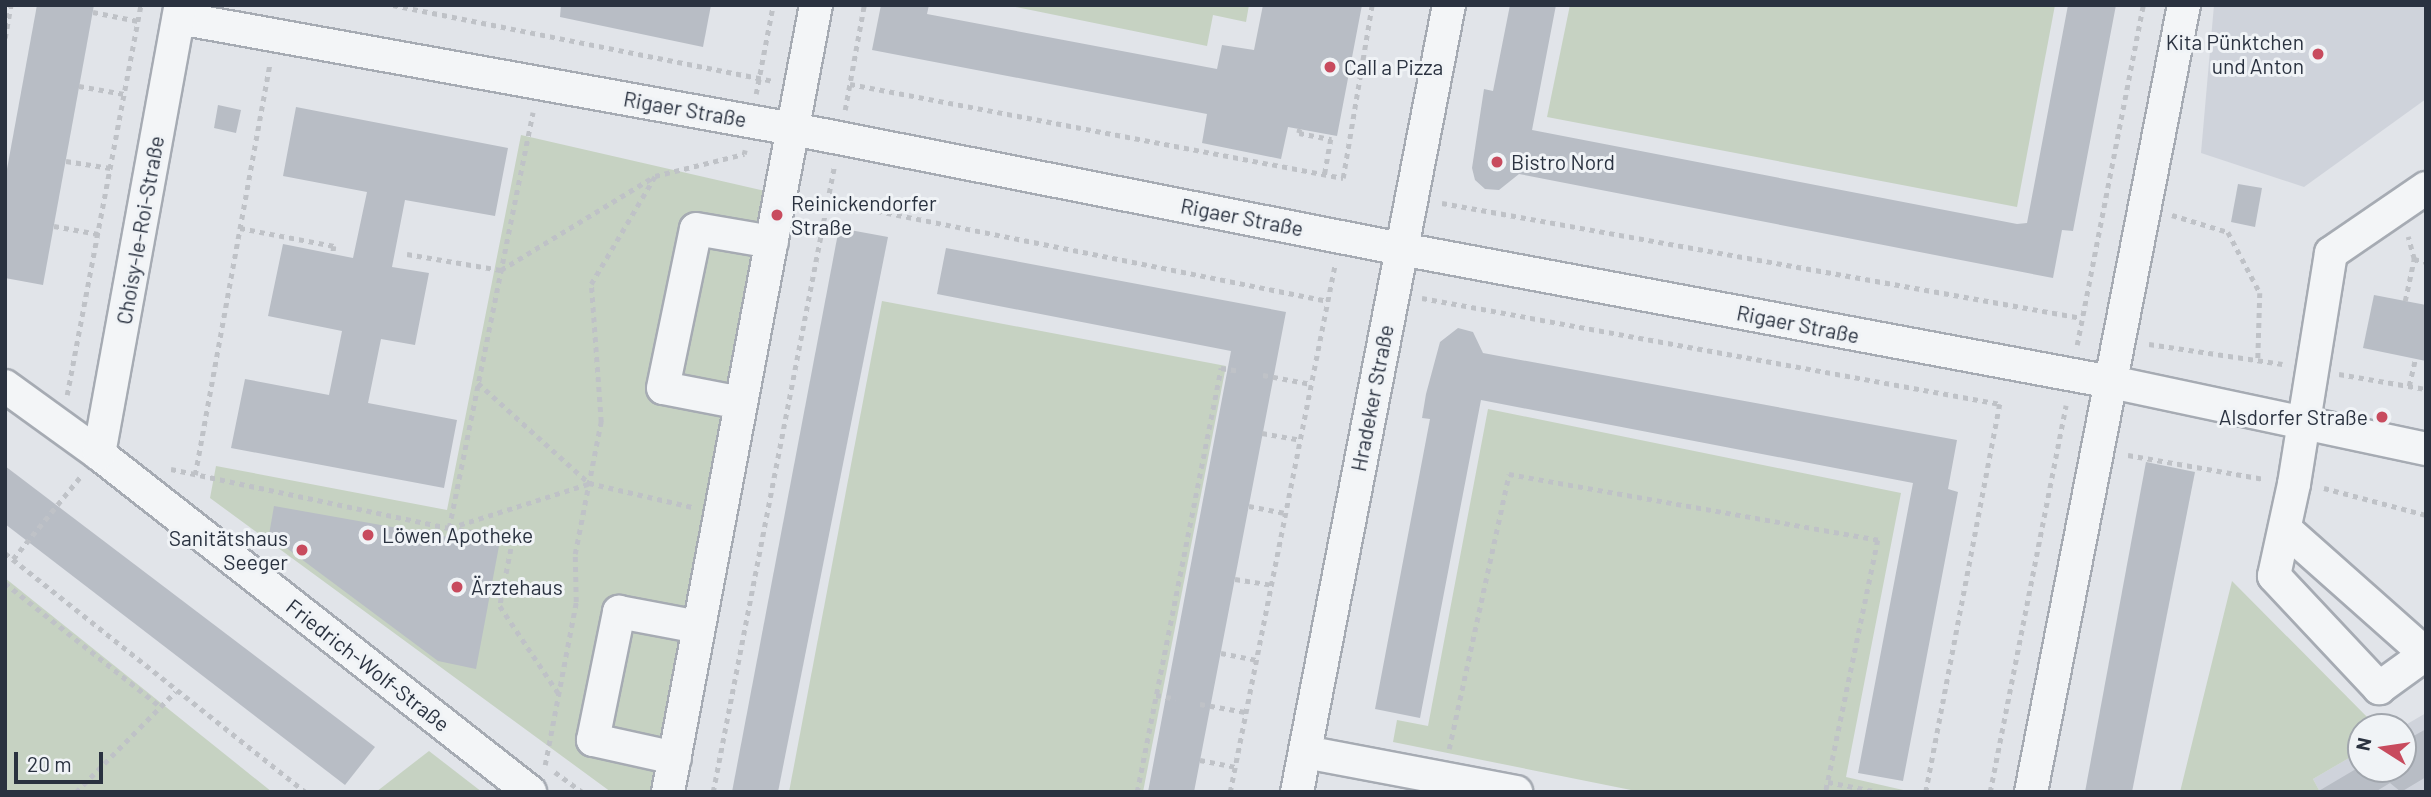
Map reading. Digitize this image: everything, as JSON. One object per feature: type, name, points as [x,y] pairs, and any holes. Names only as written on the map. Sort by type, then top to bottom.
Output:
[{"type":"street","points":[[668,792],[816,5]]},
{"type":"street","name":"Hradeker Straße","points":[[1297,792],[1449,5]]},
{"type":"street","points":[[2031,792],[2184,5]]},
{"type":"street","name":"Rigaer Straße","points":[[180,11],[539,84],[751,121],[1401,249],[2111,382],[2426,449]]},
{"type":"street","name":"Choisy-le-Roi-Straße","points":[[99,454],[180,11]]},
{"type":"street","points":[[2285,529],[2426,654],[2379,688],[2274,576],[2285,529],[2331,254],[2413,197]]},
{"type":"street","points":[[741,403],[663,388],[696,229],[772,242]]},
{"type":"street","name":"Friedrich-Wolf-Straße","points":[[5,386],[99,454],[530,792]]},
{"type":"street","points":[[675,758],[593,740],[619,612],[699,627]]},
{"type":"street","points":[[1305,752],[1516,792]]},
{"type":"path","points":[[5,38],[11,5]]},
{"type":"path","points":[[61,427],[141,5]]},
{"type":"path","points":[[393,5],[801,86]]},
{"type":"path","points":[[407,254],[501,270],[655,176],[744,154],[773,5]]},
{"type":"path","points":[[713,792],[864,5]]},
{"type":"path","points":[[850,83],[1343,178],[1372,5]]},
{"type":"path","points":[[93,12],[138,21]]},
{"type":"path","points":[[195,475],[269,66]]},
{"type":"path","points":[[449,528],[539,84]]},
{"type":"path","points":[[79,86],[124,94]]},
{"type":"path","points":[[1300,129],[1299,133],[1331,139],[1325,175]]},
{"type":"path","points":[[66,161],[110,168]]},
{"type":"path","points":[[583,792],[544,765],[576,602],[575,554],[601,422],[591,284],[655,176]]},
{"type":"path","points":[[1412,197],[2082,318]]},
{"type":"path","points":[[2405,301],[2414,259],[2413,197]]},
{"type":"path","points":[[828,201],[1328,301]]},
{"type":"path","points":[[2105,202],[2202,220],[2228,232],[2260,293],[2258,360]]},
{"type":"path","points":[[54,226],[98,234]]},
{"type":"path","points":[[240,228],[334,246],[333,254]]},
{"type":"path","points":[[1230,792],[1341,236]]},
{"type":"path","points":[[2414,259],[2426,262]]},
{"type":"path","points":[[1393,292],[2000,404],[1926,792]]},
{"type":"path","points":[[2117,339],[2426,389]]},
{"type":"path","points":[[2409,386],[2415,359]]},
{"type":"path","points":[[1137,792],[1221,368],[1239,371]]},
{"type":"path","points":[[1263,375],[1311,384]]},
{"type":"path","points":[[478,383],[589,484],[720,513]]},
{"type":"path","points":[[1262,433],[1300,440]]},
{"type":"path","points":[[13,559],[99,454]]},
{"type":"path","points":[[159,467],[513,539],[500,606],[559,694]]},
{"type":"path","points":[[1442,778],[1509,474],[1878,540],[1826,792]]},
{"type":"path","points":[[449,528],[589,484]]},
{"type":"path","points":[[1249,506],[1286,513]]},
{"type":"path","points":[[5,553],[175,692],[305,792]]},
{"type":"path","points":[[1235,579],[1271,586]]},
{"type":"path","points":[[5,583],[161,707]]},
{"type":"path","points":[[1221,653],[1256,660]]},
{"type":"path","points":[[76,792],[175,692]]},
{"type":"path","points":[[1156,695],[1176,699]]},
{"type":"path","points":[[1200,704],[1245,712]]},
{"type":"path","points":[[1200,760],[1235,767]]},
{"type":"path","points":[[1828,782],[1879,792]]},
{"type":"shaded area","name":"Kita Pünktchen und Anton","points":[[2214,5],[2426,5],[2426,99],[2304,187],[2201,153]]},
{"type":"shaded area","points":[[2426,713],[2426,792],[2320,792],[2313,779],[2347,759],[2347,783],[2417,783],[2417,718]]},
{"type":"green space","points":[[1006,5],[1249,5],[1246,22],[1213,15],[1207,46]]},
{"type":"green space","points":[[1570,5],[2055,5],[2017,207],[1547,117]]},
{"type":"green space","points":[[521,135],[769,192],[653,792],[611,792],[210,498],[216,466],[447,510]]},
{"type":"green space","points":[[882,301],[1226,366],[1143,792],[789,792]]},
{"type":"green space","points":[[1488,409],[1901,493],[1846,777],[1912,792],[1641,792],[1393,742],[1397,720],[1428,726]]},
{"type":"green space","points":[[5,578],[272,792],[5,792]]},
{"type":"green space","points":[[2232,581],[2363,713],[2347,713],[2347,759],[2313,779],[2320,792],[2180,792]]},
{"type":"green space","points":[[429,751],[482,792],[376,792]]},
{"type":"building","points":[[37,5],[94,5],[43,285],[5,278],[5,180]]},
{"type":"building","points":[[561,5],[711,5],[703,47],[560,17]]},
{"type":"building","points":[[881,5],[929,5],[927,14],[1217,69],[1222,45],[1254,50],[1263,5],[1362,5],[1337,136],[1288,127],[1281,159],[1202,143],[1207,114],[872,50]]},
{"type":"building","points":[[1510,5],[1556,5],[1532,130],[2017,224],[2027,223],[2068,5],[2116,5],[2073,231],[2062,230],[2053,278],[1519,174],[1499,190],[1485,189],[1475,180],[1472,168],[1484,89],[1493,91]]},
{"type":"building","points":[[218,105],[241,110],[236,133],[214,128]]},
{"type":"building","points":[[296,107],[508,148],[495,216],[405,200],[392,267],[429,273],[415,345],[381,339],[368,403],[457,420],[444,488],[231,448],[245,379],[329,395],[342,331],[268,316],[283,244],[353,258],[367,192],[283,176]]},
{"type":"building","points":[[2238,184],[2262,188],[2255,227],[2231,222]]},
{"type":"building","points":[[839,228],[888,237],[778,792],[732,792]]},
{"type":"building","points":[[946,248],[1286,312],[1194,792],[1148,792],[1231,351],[937,294]]},
{"type":"building","points":[[2374,295],[2426,305],[2426,361],[2363,348]]},
{"type":"building","points":[[1458,328],[1473,332],[1483,353],[1957,440],[1948,489],[1958,492],[1903,781],[1858,773],[1913,483],[1481,400],[1420,718],[1375,709],[1430,419],[1422,418],[1426,394],[1440,342]]},
{"type":"building","points":[[2146,462],[2195,472],[2132,792],[2085,792]]},
{"type":"building","points":[[5,466],[375,747],[345,785],[5,524]]},
{"type":"building","name":"Ärztehaus","points":[[274,506],[499,546],[476,669],[438,661],[269,535]]},
{"type":"building","points":[[2426,729],[2426,777],[2417,782],[2417,734]]},
{"type":"building","points":[[2347,774],[2347,783],[2390,783],[2375,792],[2317,792]]},
{"type":"building","points":[[2390,783],[2416,783],[2401,792]]},
{"type":"place","name":"Kita Pünktchen und Anton","points":[[2318,54]]},
{"type":"place","name":"Call a Pizza","points":[[1330,67]]},
{"type":"place","name":"Bistro Nord","points":[[1497,162]]},
{"type":"place","name":"Reinickendorfer Straße","points":[[777,215]]},
{"type":"place","name":"Alsdorfer Straße","points":[[2382,417]]},
{"type":"place","name":"Löwen Apotheke","points":[[368,535]]},
{"type":"place","name":"Sanitätshaus Seeger","points":[[302,550]]},
{"type":"place","name":"Ärztehaus","points":[[457,587]]}]
